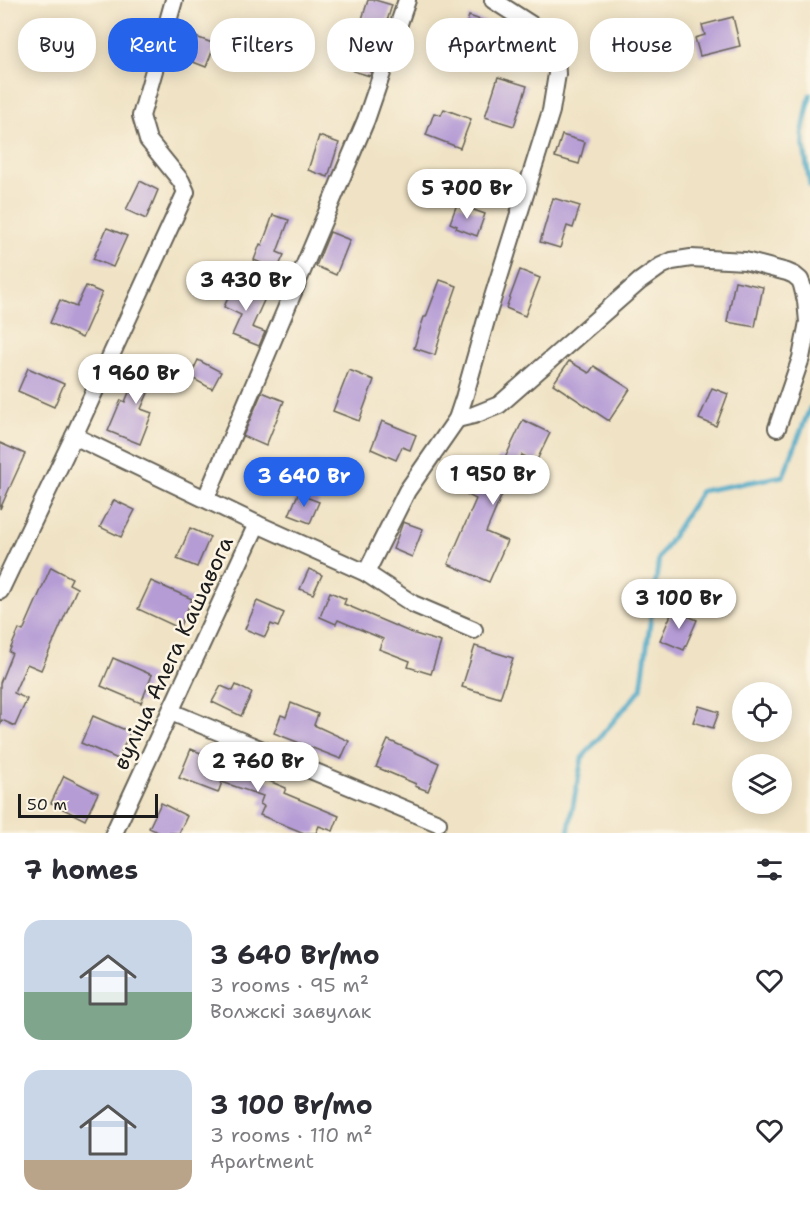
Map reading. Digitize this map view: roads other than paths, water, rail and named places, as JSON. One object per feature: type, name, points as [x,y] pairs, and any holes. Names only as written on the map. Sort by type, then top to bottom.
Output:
[{"type":"street","points":[[0,591],[186,192],[181,181],[148,140],[141,116],[174,0]]},
{"type":"street","points":[[206,498],[366,120],[407,0]]},
{"type":"street","points":[[366,573],[408,491],[457,418],[551,111],[557,74],[555,40],[493,0]]},
{"type":"street","points":[[457,418],[474,415],[499,405],[640,281],[672,261],[691,258],[745,261],[794,275],[800,280],[808,322],[801,358],[777,428]]},
{"type":"street","points":[[74,436],[257,524],[366,573],[413,604],[474,630]]},
{"type":"street","name":"вуліца Алега Кашавога","points":[[114,833],[257,524]]},
{"type":"street","points":[[171,712],[438,823]]},
{"type":"waterway","points":[[810,95],[802,134],[810,186]]},
{"type":"waterway","points":[[568,833],[582,758],[641,689],[659,558],[701,491],[783,476],[810,408]]}]
